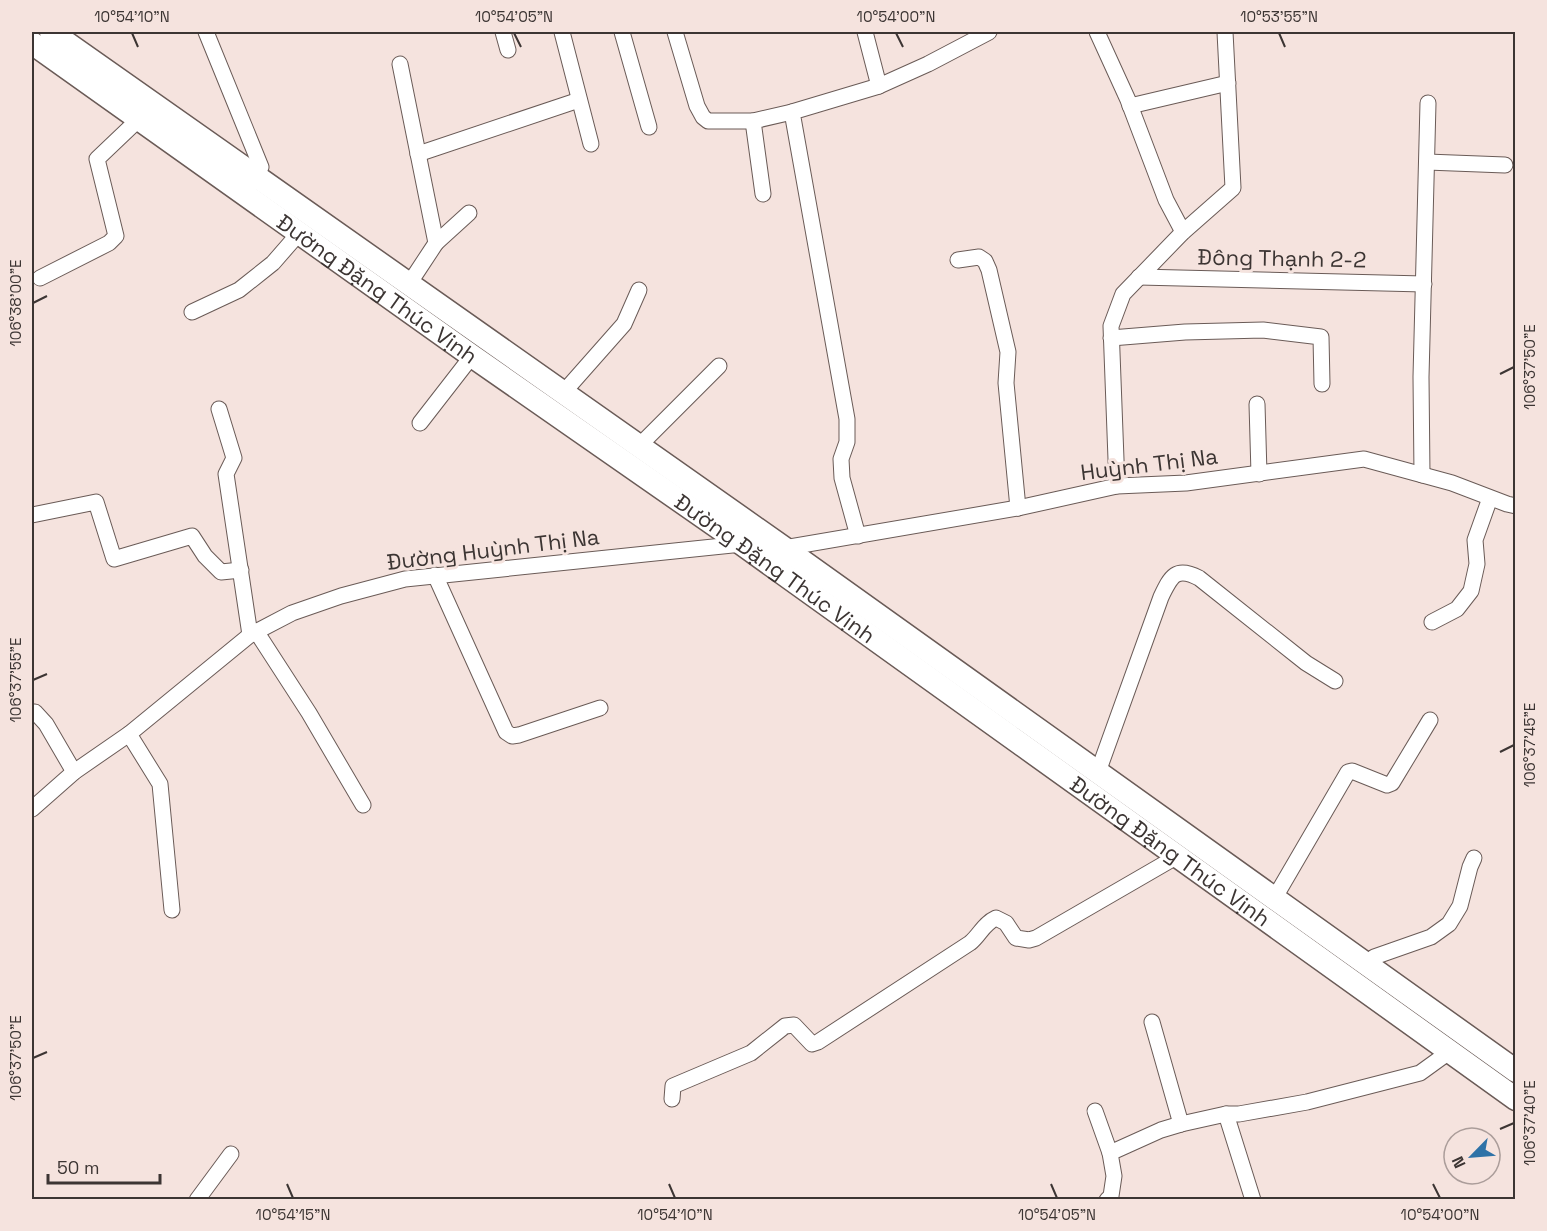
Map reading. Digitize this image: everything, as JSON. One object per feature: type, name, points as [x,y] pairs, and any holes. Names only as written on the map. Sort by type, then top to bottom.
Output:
[{"type":"main road","name":"Đường Đặng Thúc Vịnh","points":[[51,32],[784,548],[1515,1071]]},
{"type":"main road","name":"Đường Đặng Thúc Vịnh","points":[[32,43],[472,356],[742,544],[1515,1099]]},
{"type":"street","points":[[206,32],[261,167],[257,176]]},
{"type":"street","points":[[503,32],[508,50]]},
{"type":"street","points":[[562,32],[591,144]]},
{"type":"street","points":[[622,32],[649,127]]},
{"type":"street","points":[[675,32],[697,106],[708,121],[753,121],[879,86],[928,64],[989,32]]},
{"type":"street","points":[[866,32],[879,86]]},
{"type":"street","points":[[1097,32],[1130,106],[1166,200],[1183,232]]},
{"type":"street","points":[[1117,486],[1111,326],[1123,294],[1183,232],[1233,188],[1225,32]]},
{"type":"street","points":[[400,64],[436,243]]},
{"type":"street","points":[[1130,106],[1228,83]]},
{"type":"street","points":[[418,154],[579,100]]},
{"type":"street","points":[[1422,475],[1421,377],[1428,103]]},
{"type":"street","points":[[792,112],[847,419],[847,442],[841,459],[842,478],[858,536]]},
{"type":"street","points":[[40,278],[109,243],[116,236],[97,159],[139,119]]},
{"type":"street","points":[[753,121],[763,194]]},
{"type":"street","points":[[1427,162],[1505,165]]},
{"type":"street","points":[[409,284],[436,243],[470,213]]},
{"type":"street","points":[[192,312],[239,290],[273,263],[300,232]]},
{"type":"street","points":[[958,260],[980,257],[985,261],[1000,315],[1008,352],[1006,383],[1018,508]]},
{"type":"street","name":"Đông Thạnh 2-2","points":[[1139,277],[1424,284]]},
{"type":"street","points":[[563,393],[624,324],[639,290]]},
{"type":"street","points":[[1111,338],[1185,332],[1263,330],[1321,337],[1322,384]]},
{"type":"street","points":[[420,423],[472,356]]},
{"type":"street","points":[[639,446],[719,366]]},
{"type":"street","points":[[1257,404],[1259,474]]},
{"type":"street","points":[[219,409],[234,458],[226,474],[253,633],[309,713],[363,805]]},
{"type":"street","name":"Huỳnh Thị Na","points":[[784,548],[1018,508],[1117,486],[1186,483],[1364,459],[1452,483],[1515,506]]},
{"type":"street","points":[[1432,622],[1456,609],[1471,591],[1478,564],[1475,540],[1490,498]]},
{"type":"street","points":[[32,515],[96,502],[114,559],[192,536],[205,556],[221,572],[241,570]]},
{"type":"street","name":"Đường Huỳnh Thị Na","points":[[32,809],[74,772],[129,734],[253,633],[292,613],[341,596],[405,579],[742,544]]},
{"type":"street","points":[[1098,772],[1161,597],[1170,580],[1177,573],[1187,572],[1199,578],[1306,663],[1335,681]]},
{"type":"street","points":[[435,575],[506,732],[512,736],[519,735],[600,708]]},
{"type":"street","points":[[32,712],[35,712],[46,724],[74,772]]},
{"type":"street","points":[[1274,899],[1348,772],[1352,771],[1387,785],[1392,783],[1430,720]]},
{"type":"street","points":[[129,734],[160,784],[172,910]]},
{"type":"street","points":[[672,1099],[673,1086],[750,1053],[785,1026],[794,1025],[812,1044],[818,1042],[975,940],[981,929],[991,920],[996,918],[1001,920],[1016,938],[1029,940],[1036,938],[1176,856]]},
{"type":"street","points":[[1368,966],[1374,957],[1431,937],[1449,924],[1460,906],[1474,858]]},
{"type":"street","points":[[1152,1022],[1181,1124]]},
{"type":"street","points":[[1110,1154],[1161,1130],[1181,1124],[1226,1114],[1239,1114],[1307,1102],[1420,1074],[1449,1052]]},
{"type":"street","points":[[1095,1111],[1110,1154],[1114,1176],[1111,1196],[1107,1200]]},
{"type":"street","points":[[1226,1114],[1253,1200]]},
{"type":"street","points":[[197,1200],[231,1154]]}]
